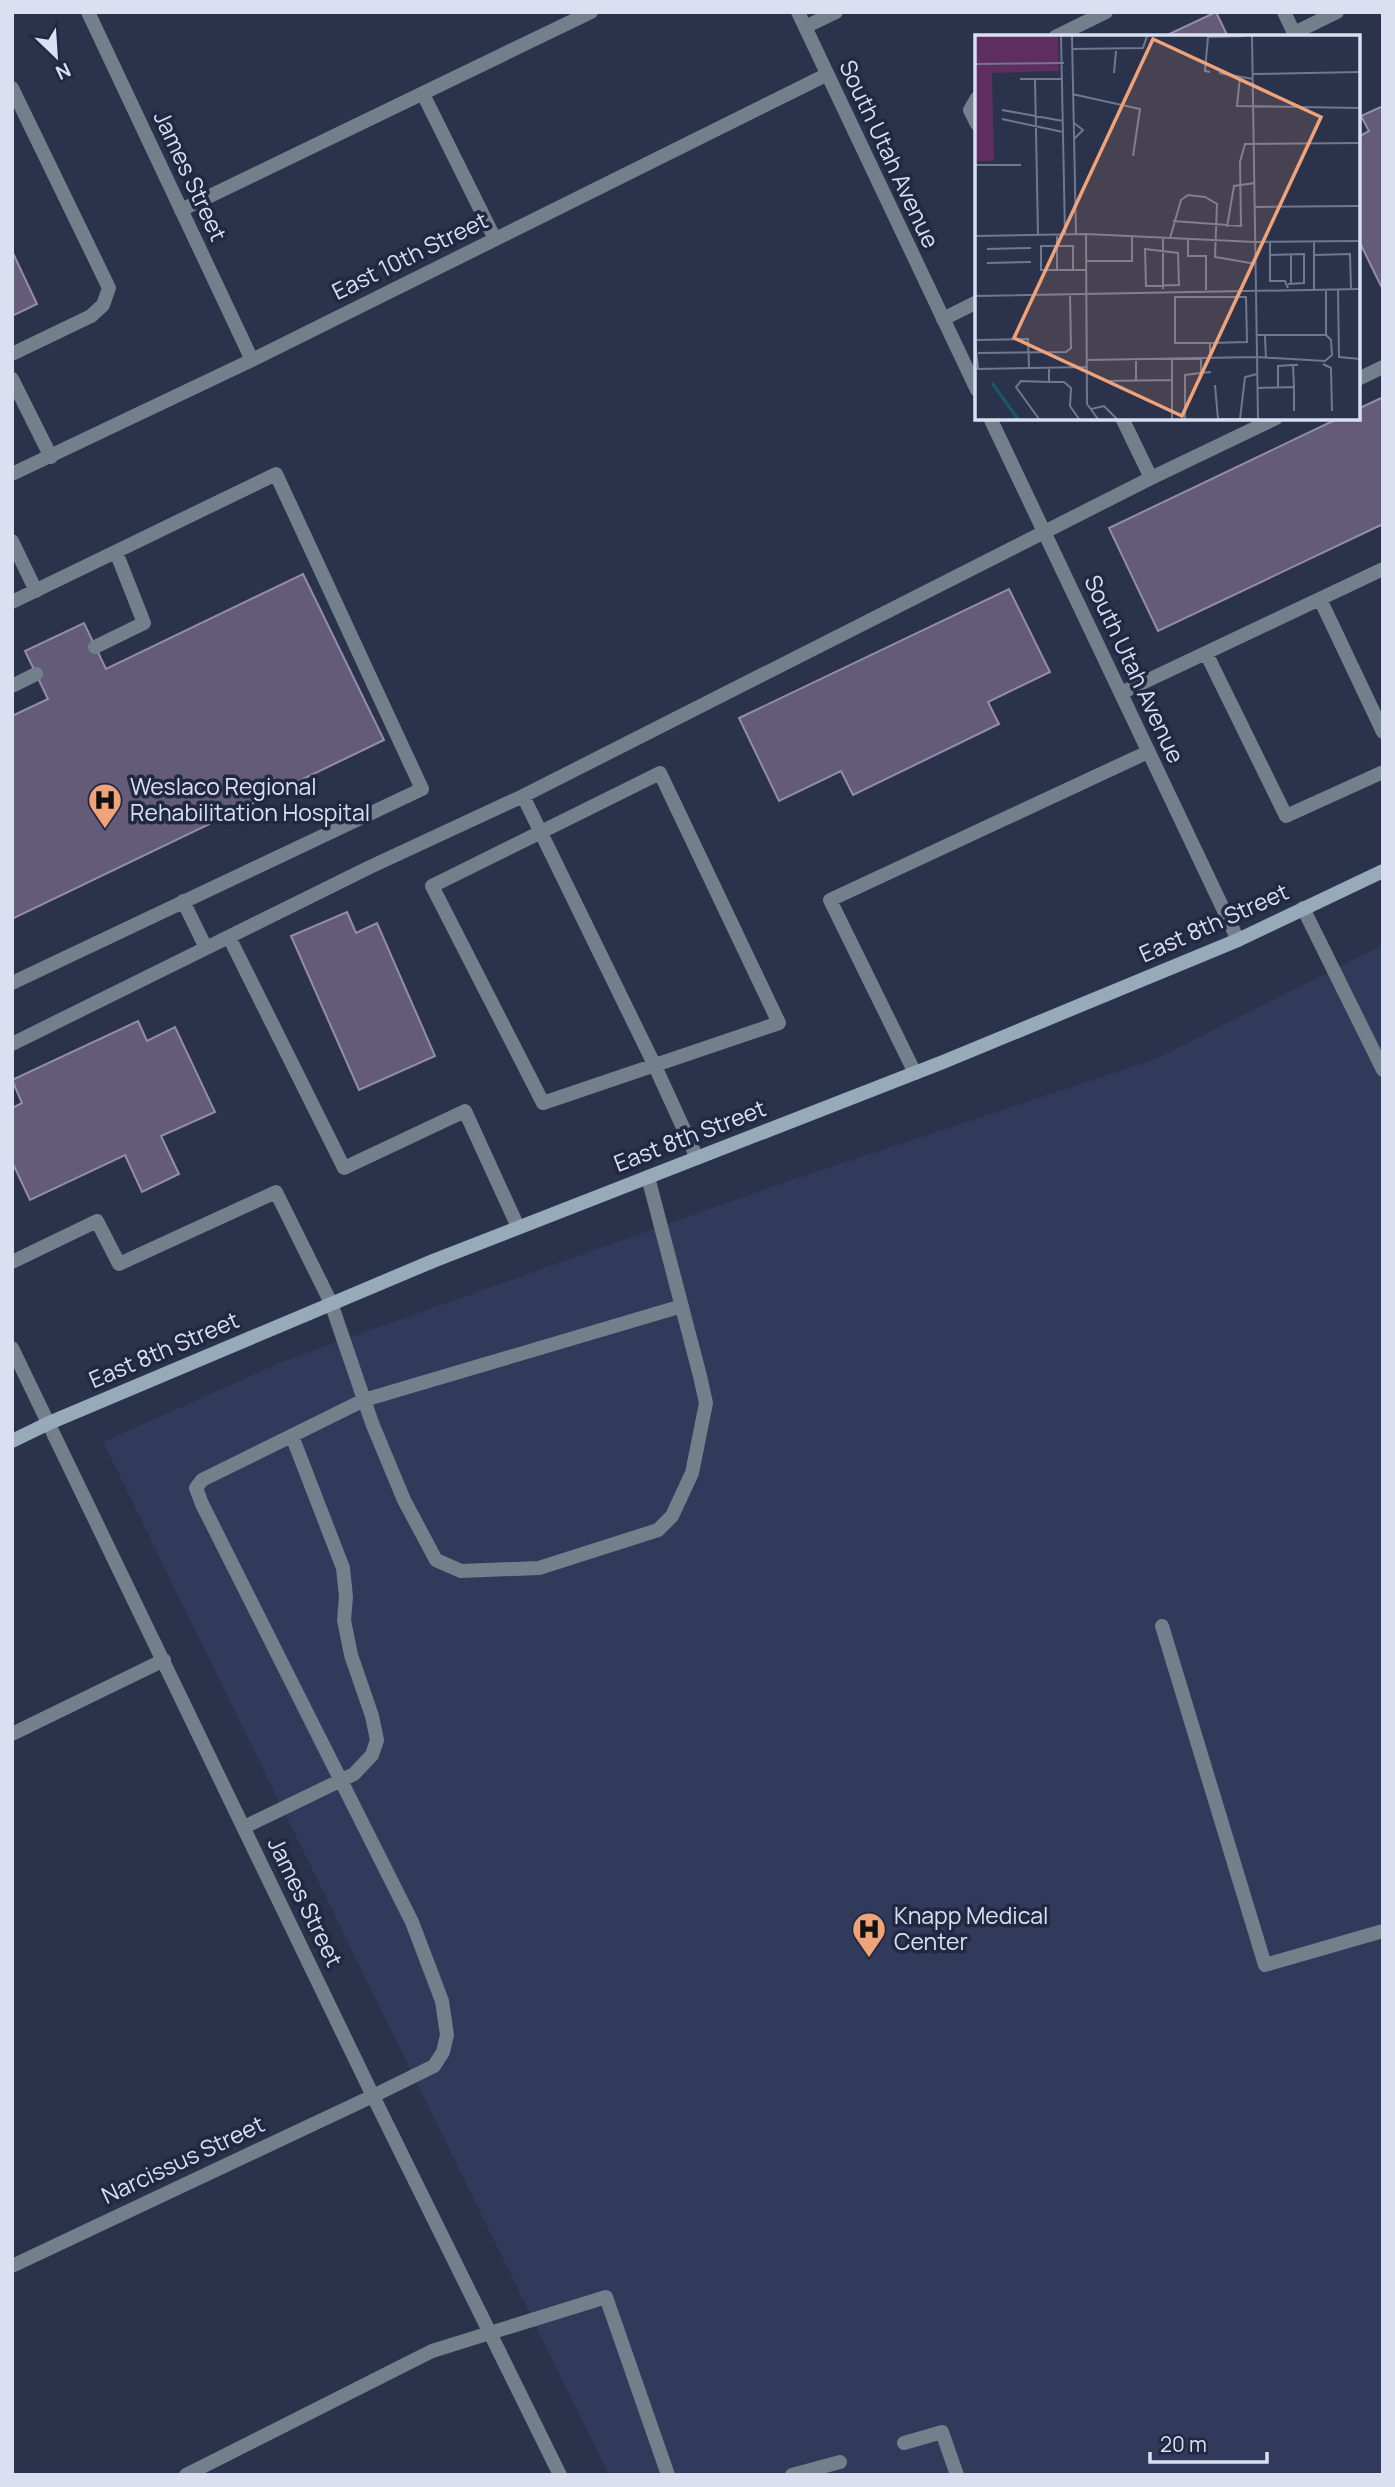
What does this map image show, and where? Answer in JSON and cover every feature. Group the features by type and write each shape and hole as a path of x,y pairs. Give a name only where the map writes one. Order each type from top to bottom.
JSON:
{"street":[{"name":"James Street","path":"88,12 252,360"},
{"path":"181,210 591,12"},
{"name":"South Utah Avenue","path":"798,12 975,386"},
{"path":"805,27 836,12"},
{"path":"1059,35 1106,12"},
{"path":"1284,12 1294,33 1337,12"},
{"name":"East 10th Street","path":"12,474 252,360 827,75"},
{"path":"12,88 109,288 103,305 91,316 12,354"},
{"path":"423,94 495,239"},
{"path":"975,101 970,110 975,120"},
{"path":"943,319 975,304"},
{"path":"1360,378 1383,367"},
{"path":"12,379 51,457"},
{"name":"South Utah Avenue","path":"991,420 1238,940"},
{"path":"1123,420 1151,478"},
{"path":"12,1044 370,867 523,796 1151,478 1272,420"},
{"path":"12,603 275,474 422,789 12,983"},
{"path":"12,541 36,591"},
{"path":"96,647 144,623 116,552"},
{"path":"1121,693 1383,569"},
{"path":"1320,599 1383,732"},
{"path":"1206,653 1286,816 1383,772"},
{"path":"12,686 36,674"},
{"path":"915,1073 830,900 1148,751"},
{"path":"660,774 779,1023 654,1065 543,1103 432,886 660,774"},
{"path":"523,796 697,1158"},
{"name":"East 8th Street","path":"12,1441 331,1303 518,1227 915,1073 1238,940 1382,874"},
{"path":"183,901 206,948"},
{"path":"1303,908 1383,1070"},
{"path":"229,937 344,1168 465,1111 518,1227"},
{"path":"12,1262 97,1221 119,1264 276,1192 331,1303 364,1400 404,1500 436,1560 461,1571 540,1567 658,1530 672,1516 692,1473 706,1403 648,1177"},
{"path":"244,1827 354,1774 372,1755 377,1740 372,1716 351,1655 344,1620 346,1597 343,1568 292,1436 364,1400 682,1306"},
{"name":"James Street","path":"12,1349 373,2096 560,2475"},
{"name":"Narcissus Street","path":"12,2266 434,2066 443,2052 447,2035 442,2001 412,1922 196,1488 202,1480 292,1436"},
{"path":"1162,1626 1265,1965 1383,1931"},
{"path":"12,1734 163,1660"},
{"path":"186,2475 432,2351 606,2297 668,2475"},
{"path":"904,2444 943,2432 957,2475"},
{"path":"792,2475 840,2462"}],"shaded area":[{"name":"Knapp Medical Center","path":"1383,945 1383,2475 609,2475 103,1442 284,1361 774,1186 1156,1059"}],"building":[{"path":"1216,12 1227,35 1167,35"},
{"path":"1383,106 1381,286 1360,243 1360,136 1369,131 1361,116"},
{"path":"12,251 37,304 12,316"},
{"path":"1383,397 1383,524 1158,631 1109,528 1335,420 1360,420 1360,408"},
{"name":"Weslaco Regional Rehabilitation Hospital","path":"303,574 384,740 12,919 12,716 48,699 25,651 84,623 106,669"},
{"path":"1009,589 1050,672 988,702 999,724 853,795 841,771 779,801 739,718"},
{"path":"347,912 356,933 377,923 435,1056 359,1090 291,936"},
{"path":"138,1021 147,1041 175,1027 215,1112 161,1136 179,1174 142,1192 125,1155 30,1200 12,1162 12,1108 22,1103 12,1080"}],"place":[{"name":"Weslaco Regional Rehabilitation Hospital","path":"105,830"},
{"name":"Knapp Medical Center","path":"869,1959"}]}
